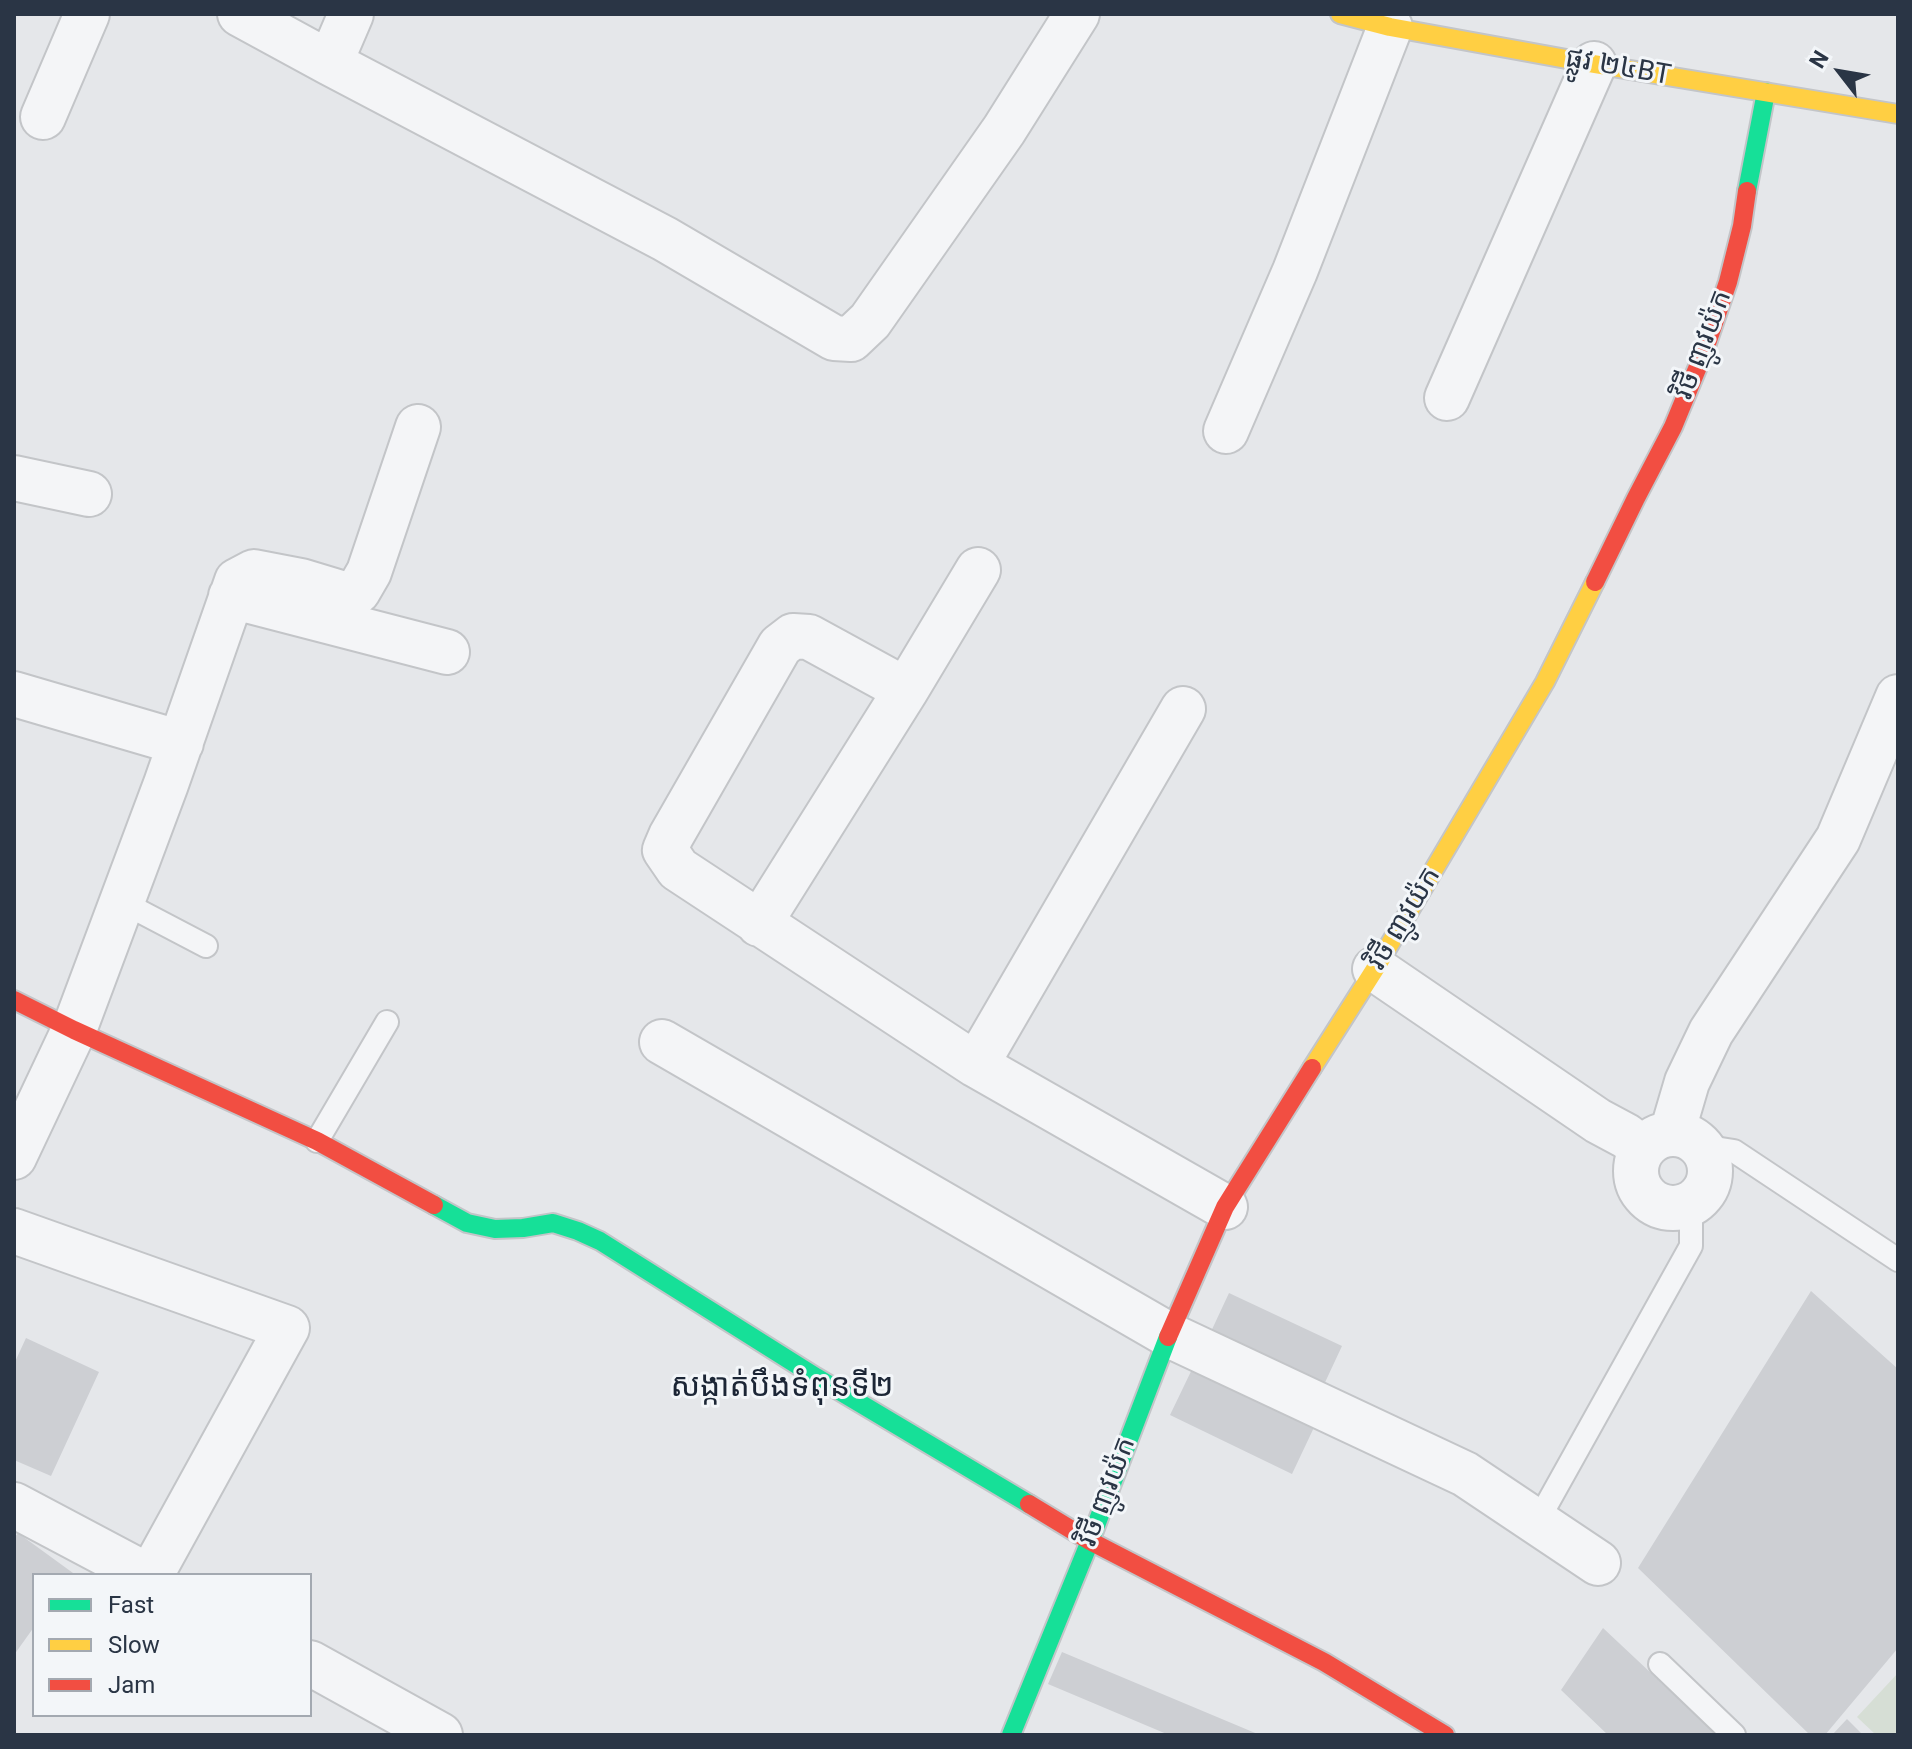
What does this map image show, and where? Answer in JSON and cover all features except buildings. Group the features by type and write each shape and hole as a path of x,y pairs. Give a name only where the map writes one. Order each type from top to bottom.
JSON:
{"street":[{"path":"43,117 87,14"},
{"path":"240,14 665,239 834,338 851,339 870,321 996,142 1077,14"},
{"path":"330,63 351,14"},
{"name":"ផ្លូវ ២៤BT","path":"1340,14 1390,27 1594,64 1898,114"},
{"path":"1226,431 1295,271 1390,27"},
{"path":"1447,398 1594,64"},
{"name":"វិថី ញូវយ៉ក","path":"1011,1735 1169,1335 1225,1207 1375,969 1545,682 1673,427 1728,282 1742,226 1766,92"},
{"path":"14,1157 74,1030 181,743 237,581 254,572 301,581 344,594 358,591 369,572 418,427"},
{"path":"14,478 89,494"},
{"path":"759,924 978,570"},
{"path":"231,596 447,652"},
{"path":"906,690 809,637 793,636 780,646 665,850 678,869 976,1065 1225,1207"},
{"path":"14,694 181,743"},
{"path":"1672,1143 1687,1082 1711,1032 1838,839 1898,697"},
{"path":"976,1065 1183,709"},
{"path":"1375,969 1598,1121 1626,1136 1672,1143 1711,1166 1710,1178 1700,1197 1679,1208 1666,1208 1645,1196 1636,1173 1637,1160 1672,1143"},
{"path":"14,1000 317,1141 467,1223 495,1229 553,1223 600,1241 816,1377 1090,1541 1324,1662 1445,1735"},
{"path":"662,1042 1169,1335 1465,1474 1598,1563"},
{"path":"14,1231 287,1328 150,1573"},
{"path":"14,1505 145,1573"},
{"path":"312,1664 440,1735"}],"lane":[{"path":"122,902 206,946"},
{"path":"317,1141 387,1022"},
{"path":"1672,1143 1734,1151 1898,1260"},
{"path":"1546,1506 1691,1246 1691,1204"},
{"path":"1660,1664 1734,1735"}],"shaded area":[{"path":"1898,1673 1898,1735 1876,1735 1857,1717"}],"traffic: fast":[{"path":"1747,191 1766,92"},
{"path":"434,1205 467,1223 495,1229 553,1223 600,1241 816,1377 1029,1504"},
{"path":"1011,1735 1168,1337"}],"traffic: slow":[{"path":"1340,14 1390,27 1594,64 1898,114"},
{"path":"1312,1068 1375,969 1545,682 1595,582"}],"traffic: jam":[{"path":"1595,582 1673,427 1704,352 1728,282 1747,191"},
{"path":"14,1000 317,1141 434,1205"},
{"path":"1168,1337 1225,1207 1312,1068"},
{"path":"1029,1504 1090,1541 1324,1662 1445,1735"}],"district":[{"name":"សង្កាត់បឹងទំពុនទី២","path":"782,1388"}]}
